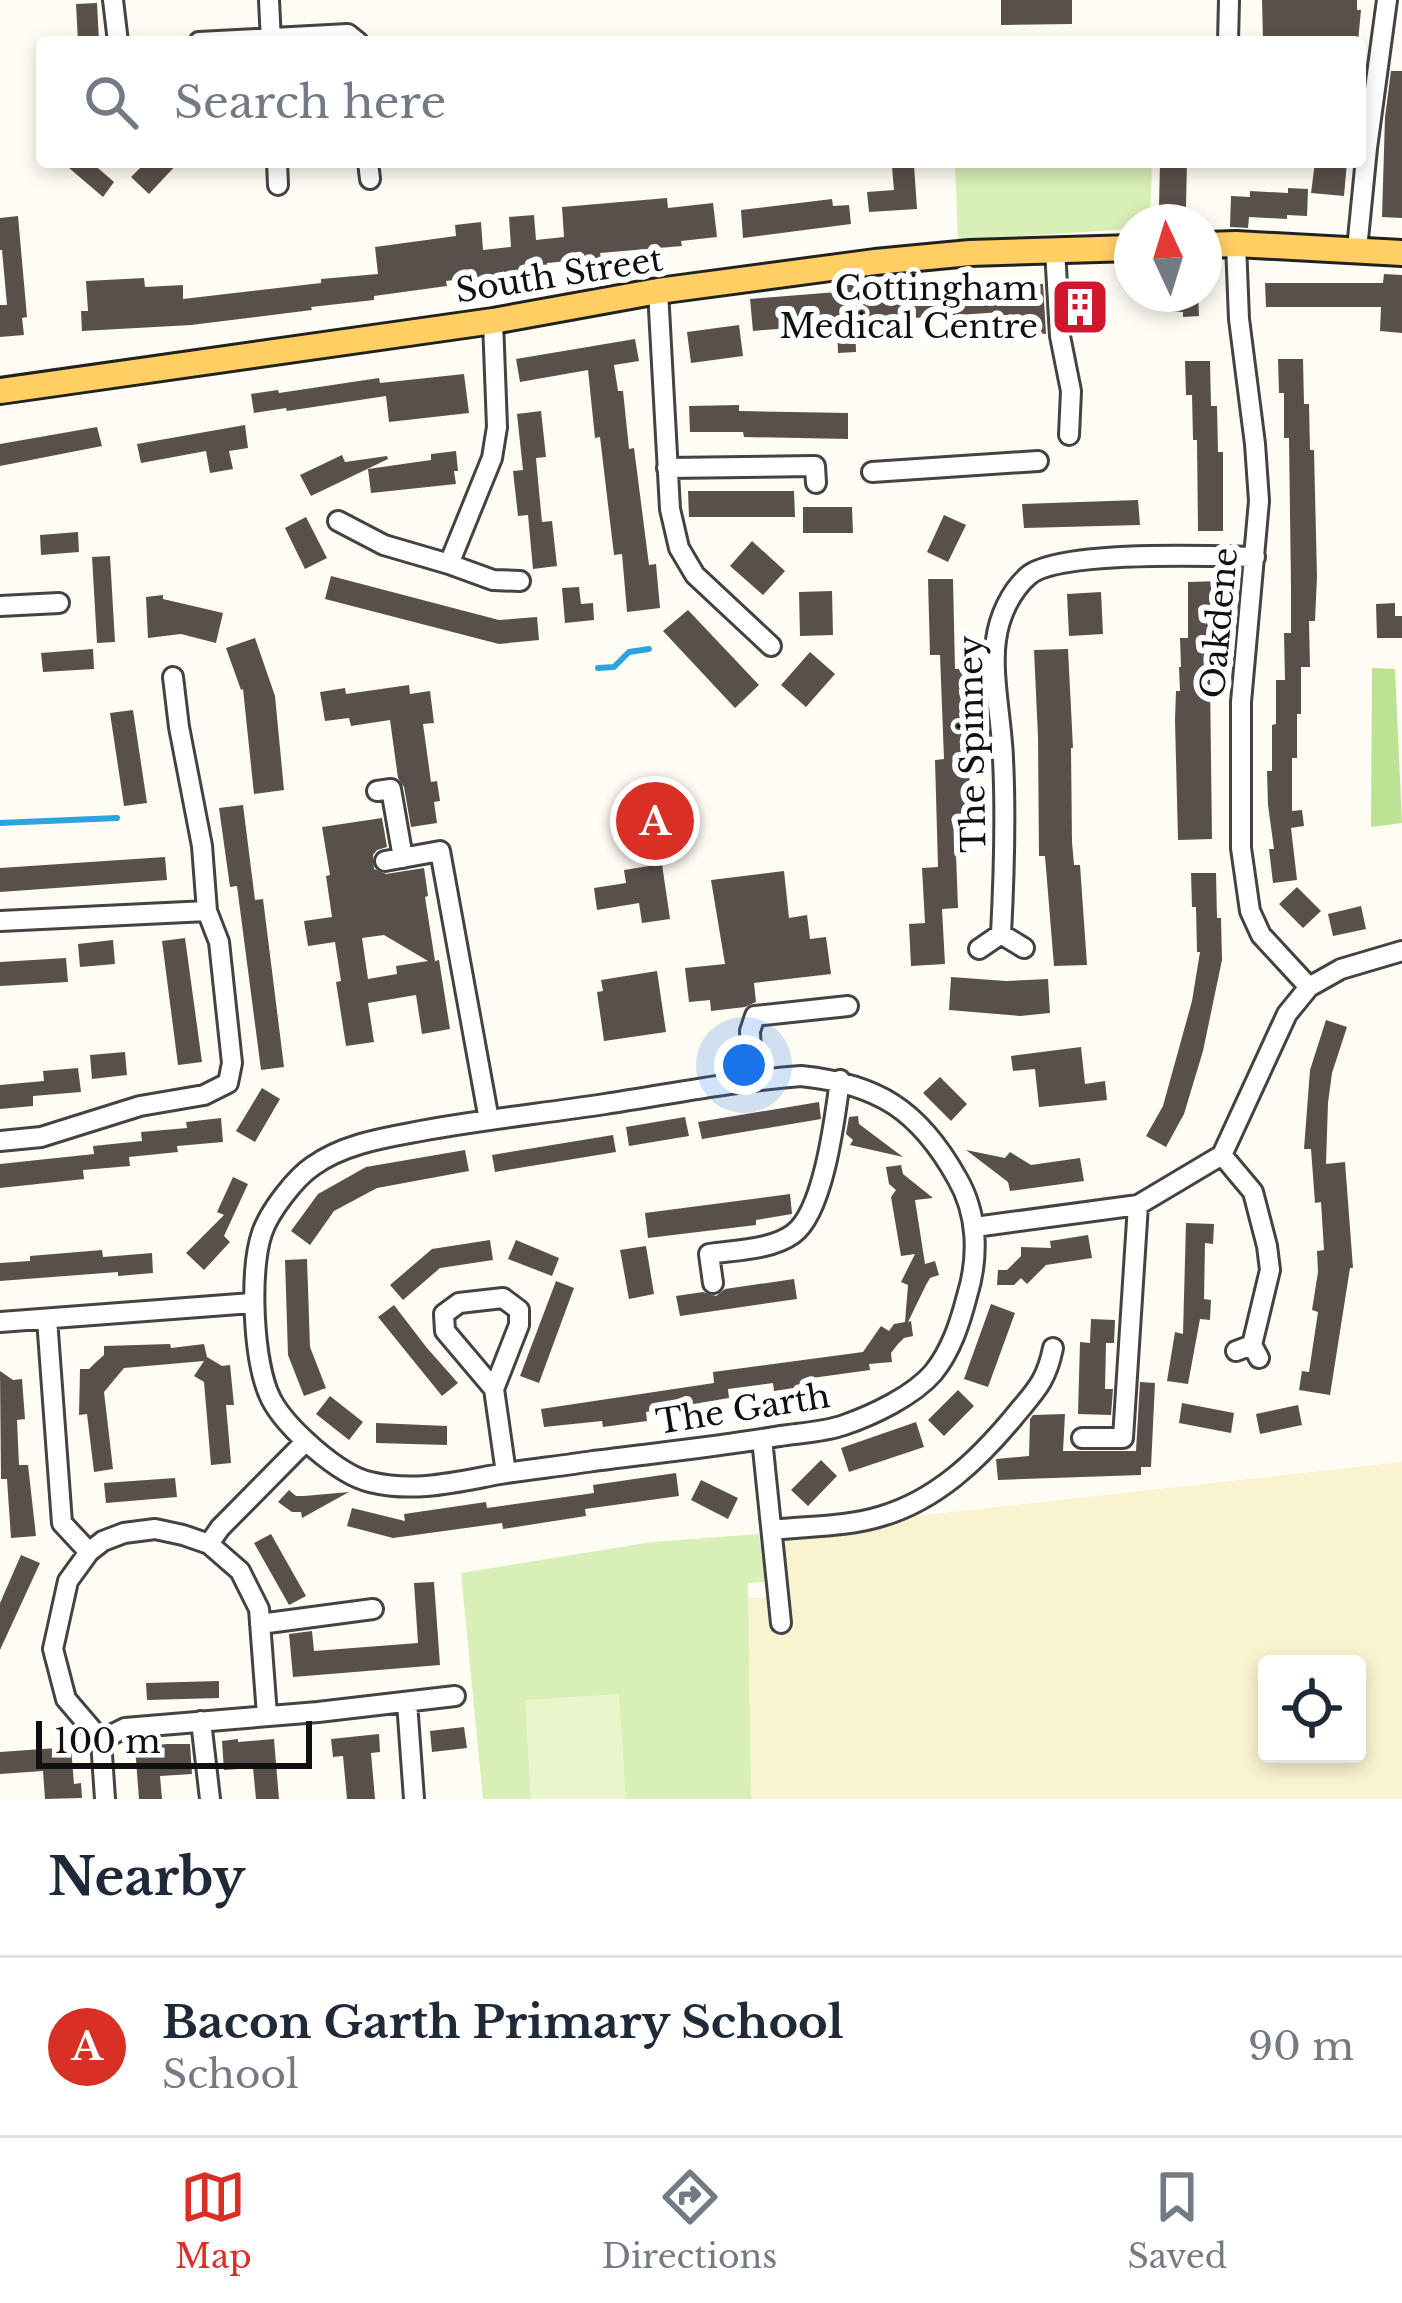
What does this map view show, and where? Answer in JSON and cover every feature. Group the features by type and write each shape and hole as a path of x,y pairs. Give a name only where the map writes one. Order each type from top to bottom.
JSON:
{"main road":[{"path":"1222,244 1402,253"},
{"name":"South Street","path":"0,391 493,320 658,291 970,253 1114,248"}],"street":[{"path":"113,0 117,36"},
{"path":"269,0 271,36"},
{"path":"1228,36 1229,0"},
{"path":"1366,137 1392,5"},
{"path":"277,168 278,185"},
{"path":"1357,249 1363,168"},
{"name":"Oakdene","path":"1236,244 1239,319 1259,501 1241,702 1241,848 1250,911 1261,935 1309,987"},
{"path":"1055,250 1060,336 1071,392 1069,436"},
{"path":"658,291 670,509 680,548 695,575 760,623 771,646"},
{"path":"448,564 492,458 497,427 493,320"},
{"path":"872,472 1038,461"},
{"path":"667,468 815,466 816,483"},
{"path":"350,521 384,545 448,564 493,590 520,581"},
{"name":"The Spinney","path":"1001,934 1005,824 995,646 1000,615 1030,574 1057,563 1130,556 1255,556"},
{"path":"0,606 58,604"},
{"path":"0,1141 41,1137 140,1106 204,1095 228,1083 232,1064 219,942 207,911 183,697 173,676"},
{"path":"377,791 391,789 394,859 440,851 489,1120"},
{"path":"0,921 207,911"},
{"path":"979,949 1001,934 1024,949"},
{"path":"975,1227 1138,1205 1222,1155 1287,1014 1309,987 1341,969 1402,951"},
{"path":"752,1080 750,1031 755,1016 848,1006"},
{"name":"The Garth","path":"801,1076 840,1080 874,1093 907,1113 936,1141 962,1185 975,1227 975,1254 957,1331 932,1374 888,1407 841,1426 421,1489 367,1482 339,1468 306,1441 271,1399 253,1303 262,1232 285,1193 313,1166 363,1142 489,1120 801,1076"},
{"path":"713,1282 709,1254 773,1244 806,1222 817,1200 840,1080"},
{"path":"1222,1155 1253,1192 1267,1246 1270,1270 1249,1352"},
{"path":"1082,1438 1123,1438 1138,1205"},
{"path":"494,1389 445,1330 444,1314 459,1303 503,1298 519,1310 520,1325 494,1389 506,1473"},
{"path":"0,1322 253,1303"},
{"path":"47,1319 62,1523 89,1552"},
{"path":"772,1530 879,1517 937,1491 971,1465 1023,1405 1048,1373 1053,1348"},
{"path":"762,1439 782,1623"},
{"path":"209,1544 306,1441"},
{"path":"106,1799 101,1740 66,1699 53,1649 68,1581 103,1541 155,1529 209,1544 240,1571 259,1609 267,1715"},
{"path":"260,1624 373,1610"},
{"path":"101,1740 125,1728 455,1696"},
{"path":"407,1702 414,1799"},
{"path":"201,1721 210,1799"}],"shaded area":[{"path":"1402,1462 1402,1799 751,1799 748,1598 768,1598 770,1617 777,1626 790,1623 783,1531"}],"green space":[{"path":"955,168 1152,168 1151,204 1114,204 1114,230 958,240"},
{"path":"1372,668 1395,669 1402,823 1371,827"},
{"path":"759,1534 766,1582 748,1583 751,1799 483,1799 461,1573 652,1542"},
{"path":"619,1694 626,1799 531,1799 525,1700"}],"building":[{"path":"1001,0 1072,0 1072,24 1001,25"},
{"path":"1262,0 1357,0 1357,10 1361,10 1359,36 1263,36"},
{"path":"97,3 99,36 78,36 76,4"},
{"path":"1391,71 1402,71 1402,218 1382,217"},
{"path":"69,168 98,168 114,182 103,197"},
{"path":"140,168 173,168 149,194 131,177"},
{"path":"892,168 914,168 917,209 869,212 867,192 894,190"},
{"path":"1160,168 1187,168 1186,204 1159,204"},
{"path":"1314,168 1346,168 1344,196 1311,193"},
{"path":"1288,188 1308,189 1307,216 1249,217 1248,228 1230,227 1231,196 1250,197 1250,191 1288,193"},
{"path":"667,198 668,208 713,203 717,237 681,241 682,246 600,253 601,258 547,263 548,269 446,281 447,286 312,310 191,325 82,331 81,311 88,311 86,281 144,278 145,287 183,285 183,299 321,283 321,279 378,274 375,247 456,236 455,225 481,222 483,250 511,247 509,217 534,215 536,240 564,237 562,207"},
{"path":"832,199 833,206 849,205 851,224 743,238 741,210"},
{"path":"18,216 27,317 22,318 24,335 0,337 0,305 7,305 0,218"},
{"path":"1384,274 1402,275 1402,333 1380,331 1381,307 1266,307 1265,283 1383,283"},
{"path":"1043,284 1046,334 1035,333 1036,325 1002,322 1002,312 855,322 856,352 838,353 837,324 753,331 750,299 837,292 837,285 855,285 855,296"},
{"path":"739,325 743,356 691,363 687,332"},
{"path":"635,339 639,361 614,365 618,391 623,391 629,449 634,448 649,565 656,564 660,608 627,612 622,554 614,555 588,370 520,382 516,359"},
{"path":"1278,359 1303,359 1304,404 1309,404 1310,450 1314,450 1317,577 1315,621 1309,621 1310,667 1301,667 1297,758 1292,758 1292,811 1302,810 1304,826 1291,828 1297,880 1273,883 1267,771 1272,771 1276,680 1285,680 1284,633 1291,633 1289,438 1284,438"},
{"path":"1185,361 1210,361 1211,406 1217,406 1218,452 1223,452 1223,531 1198,531 1197,440 1193,440 1192,395 1186,395"},
{"path":"464,374 469,413 389,422 386,396 254,413 251,394 379,378 380,383"},
{"path":"739,405 739,411 848,413 848,439 690,432 689,406"},
{"path":"541,411 546,457 536,458 542,522 552,521 557,566 533,569 528,515 518,516 513,471 523,470 517,414"},
{"path":"245,425 248,448 229,451 233,469 210,473 206,451 141,463 137,444"},
{"path":"97,427 102,446 0,466 0,444"},
{"path":"456,451 456,484 371,493 368,469 431,460 431,454"},
{"path":"342,455 345,462 388,459 311,496 300,475"},
{"path":"688,491 794,491 795,517 689,517"},
{"path":"1138,500 1140,525 1024,528 1022,504"},
{"path":"803,507 852,507 853,533 803,533"},
{"path":"944,515 966,525 948,562 927,552"},
{"path":"306,517 327,558 305,569 285,528"},
{"path":"78,532 79,552 41,555 40,535"},
{"path":"752,541 785,571 763,595 730,566"},
{"path":"110,556 115,642 97,643 92,557"},
{"path":"331,576 499,620 537,617 539,640 499,644 325,599"},
{"path":"928,579 953,579 955,669 965,669 968,712 971,854 956,854 958,908 942,909 945,964 911,966 909,924 925,923 922,868 938,867 935,760 944,759 940,655 930,655"},
{"path":"1221,581 1223,622 1214,623 1215,678 1210,679 1212,839 1178,840 1176,691 1180,691 1180,638 1188,638 1188,582"},
{"path":"579,587 581,604 593,603 594,620 565,623 562,588"},
{"path":"832,591 833,635 800,636 799,592"},
{"path":"1101,592 1103,634 1069,636 1067,594"},
{"path":"163,595 163,599 223,613 216,643 181,634 148,638 146,597"},
{"path":"1395,603 1395,616 1402,616 1402,638 1377,638 1376,604"},
{"path":"688,610 759,685 735,708 663,631"},
{"path":"255,638 275,696 284,790 254,794 243,689 226,648"},
{"path":"93,649 94,669 43,672 41,653"},
{"path":"1068,649 1072,842 1074,865 1080,865 1087,965 1054,966 1045,856 1039,856 1034,650"},
{"path":"810,652 835,674 806,707 781,685"},
{"path":"409,685 410,694 430,691 434,723 423,724 431,782 437,781 440,801 434,802 437,823 411,827 390,720 351,726 349,718 325,721 320,692 345,688 346,694"},
{"path":"133,710 147,803 124,806 110,713"},
{"path":"243,805 255,900 263,899 284,1067 261,1070 237,886 230,887 219,808"},
{"path":"382,818 387,847 373,855 374,869 386,874 424,868 435,961 439,960 450,1029 422,1034 416,995 368,1003 374,1042 346,1046 335,942 308,946 304,921 332,917 322,827","holes":["384,935 428,961 396,966 397,974 368,979 362,938"]},
{"path":"165,857 167,880 0,892 0,868"},
{"path":"662,864 670,919 642,923 639,903 597,910 594,888 626,883 624,870"},
{"path":"784,871 789,918 807,915 810,939 826,937 831,974 754,983 756,1002 745,1007 711,1011 710,1000 689,1002 685,968 725,964 711,880"},
{"path":"1191,873 1216,873 1222,960 1203,1051 1184,1114 1166,1147 1146,1136 1163,1106 1192,1001 1200,952"},
{"path":"1297,887 1321,911 1303,928 1279,904"},
{"path":"1361,906 1366,929 1333,936 1328,914"},
{"path":"185,938 202,1062 178,1065 162,941"},
{"path":"113,940 115,964 80,967 78,944"},
{"path":"66,958 68,982 0,986 0,962"},
{"path":"657,971 666,1032 604,1041 597,992 603,991 601,980"},
{"path":"951,977 1048,979 1050,1013 1020,1016 949,1010"},
{"path":"1326,1020 1347,1027 1332,1073 1326,1164 1345,1162 1353,1268 1330,1395 1299,1390 1302,1371 1309,1372 1318,1312 1312,1310 1317,1251 1324,1250 1311,1149 1304,1149 1310,1070"},
{"path":"1081,1047 1085,1084 1105,1081 1107,1100 1039,1107 1035,1069 1013,1071 1011,1056"},
{"path":"125,1052 127,1075 92,1079 90,1055"},
{"path":"78,1068 81,1092 33,1096 33,1106 0,1109 0,1085 44,1081 43,1071"},
{"path":"940,1077 967,1104 951,1121 923,1093"},
{"path":"262,1088 280,1099 255,1142 236,1131"},
{"path":"819,1102 821,1119 702,1139 698,1122"},
{"path":"858,1116 859,1124 903,1157 850,1145 853,1140 846,1134 849,1117"},
{"path":"685,1117 689,1136 629,1146 626,1127"},
{"path":"221,1118 223,1142 129,1157 130,1166 83,1170 84,1179 0,1188 0,1164 94,1154 93,1146 142,1141 141,1132 187,1128 186,1122"},
{"path":"613,1135 616,1152 495,1172 492,1155"},
{"path":"465,1150 469,1171 377,1188 334,1211 310,1245 291,1231 318,1194 366,1167"},
{"path":"966,1150 1005,1158 1010,1152 1031,1165 1080,1158 1084,1181 1010,1191 1008,1182"},
{"path":"901,1165 903,1174 933,1198 915,1200 925,1264 935,1261 939,1275 926,1285 908,1322 913,1336 898,1344 891,1353 892,1362 812,1378 813,1385 774,1391 773,1383 728,1389 729,1398 646,1412 647,1421 544,1427 541,1409 714,1383 713,1372 863,1352 881,1326 889,1331 894,1324 905,1322 908,1285 901,1282 915,1254 901,1256 891,1197 896,1190 889,1184 886,1167"},
{"path":"233,1177 248,1184 224,1236 230,1242 204,1270 186,1253 224,1215 217,1212"},
{"path":"790,1194 792,1214 756,1220 756,1225 648,1238 645,1213"},
{"path":"1186,1223 1214,1224 1213,1244 1205,1243 1204,1299 1211,1300 1210,1320 1200,1319 1188,1384 1167,1381 1175,1332 1183,1334"},
{"path":"1088,1235 1092,1258 1046,1265 1027,1284 1021,1278 1014,1285 997,1285 998,1270 1007,1270 1021,1256 1021,1247 1051,1248 1050,1241"},
{"path":"490,1240 493,1260 440,1268 403,1300 390,1285 432,1249"},
{"path":"516,1240 559,1258 552,1276 508,1259"},
{"path":"646,1246 654,1294 629,1299 620,1250"},
{"path":"102,1250 103,1257 152,1253 153,1273 0,1281 0,1263"},
{"path":"307,1259 310,1347 326,1388 304,1396 288,1355 285,1260"},
{"path":"794,1279 797,1299 680,1316 676,1296 703,1292 716,1296 725,1289"},
{"path":"556,1281 574,1288 539,1383 520,1376"},
{"path":"991,1304 1015,1313 988,1387 964,1379"},
{"path":"394,1305 458,1383 442,1396 378,1317"},
{"path":"1091,1319 1115,1320 1114,1343 1106,1343 1105,1389 1113,1389 1111,1415 1078,1414 1080,1342 1090,1343"},
{"path":"170,1344 171,1348 204,1344 207,1357 230,1365 234,1405 226,1405 231,1463 211,1465 204,1382 194,1376 204,1361 124,1368 104,1392 113,1469 94,1472 87,1414 79,1415 80,1369 89,1369 104,1355 104,1346"},
{"path":"0,1371 13,1380 22,1379 25,1419 17,1420 19,1465 28,1465 36,1536 11,1538 7,1479 1,1479"},
{"path":"1140,1382 1155,1383 1151,1467 1141,1467 1141,1475 998,1480 996,1459 1029,1456 1033,1415 1065,1414 1063,1451 1136,1451"},
{"path":"958,1390 974,1406 944,1436 928,1420"},
{"path":"330,1396 363,1422 349,1440 316,1414"},
{"path":"1182,1403 1234,1413 1231,1433 1179,1423"},
{"path":"1298,1405 1302,1425 1260,1434 1256,1414"},
{"path":"916,1422 924,1447 849,1472 841,1448"},
{"path":"376,1423 447,1426 447,1445 376,1443"},
{"path":"821,1460 837,1476 808,1506 791,1490"},
{"path":"676,1473 679,1496 585,1509 586,1516 393,1538 347,1526 352,1508 405,1521 404,1514 594,1493 593,1485"},
{"path":"175,1478 177,1497 106,1503 104,1483"},
{"path":"701,1480 738,1498 728,1519 691,1500"},
{"path":"289,1490 296,1496 349,1492 302,1518 301,1512 278,1502"},
{"path":"271,1534 306,1596 289,1605 254,1543"},
{"path":"21,1555 40,1563 0,1650 0,1603"},
{"path":"434,1582 440,1665 293,1677 289,1634 312,1631 314,1651 418,1643 414,1583"},
{"path":"219,1681 219,1698 147,1700 146,1683"},
{"path":"464,1727 467,1748 432,1752 430,1731"},
{"path":"379,1734 380,1752 371,1753 375,1799 347,1799 343,1756 333,1757 331,1739"},
{"path":"274,1739 279,1799 256,1799 253,1768 224,1770 222,1741"},
{"path":"190,1744 192,1774 160,1776 162,1799 139,1799 135,1747"},
{"path":"71,1747 74,1784 81,1783 82,1798 45,1799 43,1771 0,1774 0,1752"}],"waterway":[{"path":"598,668 614,667 629,652 649,649"},
{"path":"0,823 117,818"}],"place":[{"name":"Cottingham Medical Centre","path":"1080,307"},
{"name":"Bacon Garth Primary School","path":"655,821"}]}
